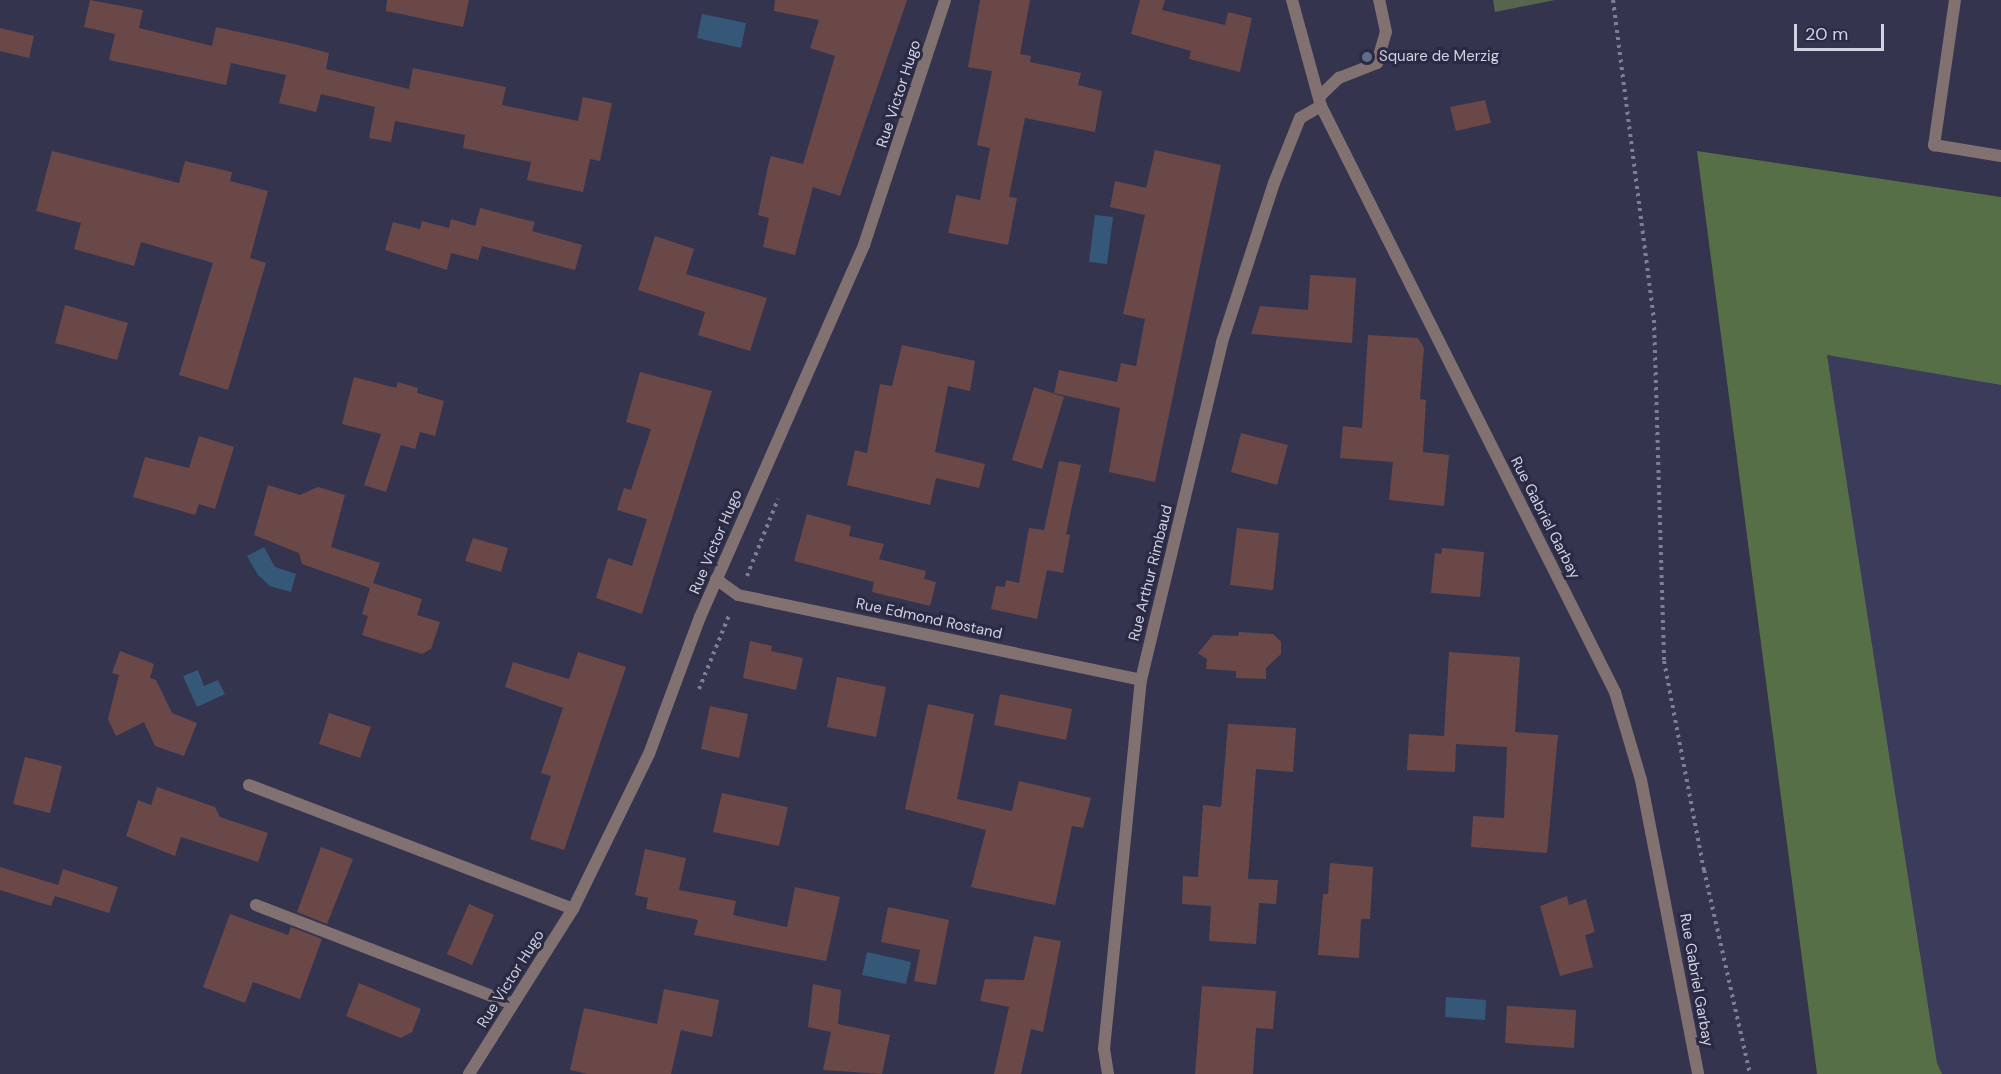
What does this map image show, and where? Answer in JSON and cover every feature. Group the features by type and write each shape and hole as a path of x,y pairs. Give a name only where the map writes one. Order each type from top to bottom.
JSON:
{"street":[{"name":"Rue Victor Hugo","path":"469,1074 573,909 649,754 716,579 864,245 945,0"},
{"name":"Rue Gabriel Garbay","path":"1292,0 1320,102 1615,692 1646,802 1698,1074"},
{"name":"Rue Arthur Rimbaud","path":"1108,1074 1104,1049 1141,680 1222,342 1274,183 1300,118 1320,102 1339,78 1377,63 1386,32 1378,0"},
{"path":"1954,0 1934,145 2001,156"},
{"name":"Rue Edmond Rostand","path":"716,579 738,595 1141,680"},
{"path":"249,784 573,909"},
{"path":"256,905 513,1004"}],"path":[{"path":"1612,0 1654,320 1664,661 1704,870 1750,1074"}],"shaded area":[{"path":"702,14 746,23 741,48 697,38"},
{"path":"1095,215 1113,217 1107,264 1089,262"},
{"path":"1827,355 2001,385 2001,1074 1942,1074 1937,1063"},
{"path":"264,547 275,567 296,574 291,592 270,586 258,575 247,556"},
{"path":"198,670 204,686 218,680 225,694 197,707 183,676"},
{"path":"867,952 911,962 906,984 862,975"},
{"path":"1446,997 1486,1000 1485,1020 1445,1017"}],"green space":[{"path":"1493,0 1555,0 1495,12"},
{"path":"1697,151 2001,197 2001,385 1827,355 1937,1063 1942,1074 1817,1074"}],"building":[{"path":"90,0 143,10 139,28 212,46 216,27 294,44 329,53 326,69 409,89 413,68 506,87 502,105 578,121 583,97 612,103 600,161 590,159 583,192 527,180 531,162 463,148 465,135 395,121 391,142 369,138 375,107 321,94 316,112 279,103 286,75 231,63 226,85 109,60 115,34 84,27"},
{"path":"387,0 469,0 463,27 386,11"},
{"path":"775,0 907,0 840,196 813,187 795,255 763,247 769,218 758,215 771,156 803,164 835,56 810,48 819,20 774,11"},
{"path":"980,0 1030,0 1020,54 1031,56 1030,62 1081,73 1078,85 1102,91 1095,132 1025,118 1009,197 1017,198 1008,245 948,233 956,195 980,200 990,148 977,145 992,71 968,67"},
{"path":"1140,0 1165,0 1162,10 1225,25 1228,12 1252,18 1240,72 1189,59 1191,51 1131,34"},
{"path":"0,28 34,36 29,58 0,51"},
{"path":"1485,100 1491,123 1456,131 1450,107"},
{"path":"1155,150 1221,165 1155,482 1109,472 1120,408 1054,393 1059,370 1117,382 1121,363 1136,366 1145,319 1123,314 1145,215 1110,207 1115,181 1146,188"},
{"path":"52,151 179,183 185,161 232,172 230,181 268,191 250,258 266,263 228,390 179,375 213,263 141,242 134,266 74,249 81,223 36,211"},
{"path":"480,208 535,222 532,231 582,245 575,270 482,246 478,260 451,253 447,270 385,250 393,222 420,229 422,221 449,228 451,219 475,226"},
{"path":"655,236 694,249 686,274 767,298 750,351 698,335 705,312 638,290"},
{"path":"1310,275 1356,278 1352,343 1251,334 1260,306 1308,310"},
{"path":"65,305 128,323 117,360 55,343"},
{"path":"1368,335 1418,338 1424,348 1420,399 1426,400 1423,452 1449,455 1444,506 1389,500 1393,462 1340,458 1343,426 1362,428"},
{"path":"902,345 975,361 970,391 948,386 935,452 985,464 979,488 936,478 930,505 847,485 855,450 867,453 880,384 892,386"},
{"path":"640,372 712,391 642,614 596,598 608,558 632,566 647,519 617,510 624,488 631,490 651,429 626,422"},
{"path":"354,377 396,388 398,382 418,388 417,393 444,401 435,436 420,432 415,449 401,445 386,492 364,485 381,434 342,424"},
{"path":"1034,387 1064,397 1042,469 1012,460"},
{"path":"1241,433 1288,445 1277,485 1231,472"},
{"path":"199,436 234,447 215,509 199,504 195,515 133,497 145,457 189,468"},
{"path":"1059,461 1081,465 1066,534 1070,535 1063,573 1047,570 1037,619 991,609 996,586 1005,587 1006,580 1019,583 1029,528 1044,530"},
{"path":"268,485 300,495 318,487 345,495 331,547 380,563 373,583 422,599 417,615 440,622 431,649 422,654 362,635 368,616 362,614 370,588 302,564 299,553 254,535"},
{"path":"807,514 851,526 849,536 884,544 879,559 926,571 924,579 936,582 930,606 872,592 874,582 794,561"},
{"path":"1237,528 1279,533 1273,590 1230,585"},
{"path":"473,538 508,548 501,572 465,561"},
{"path":"1442,548 1484,552 1480,597 1431,593 1435,553 1441,554"},
{"path":"1239,632 1273,634 1281,642 1281,654 1266,668 1266,679 1236,678 1236,671 1206,669 1207,659 1198,653 1213,635 1238,636"},
{"path":"750,641 772,646 771,651 803,658 796,690 743,678"},
{"path":"120,651 154,664 150,678 156,680 172,713 197,723 184,756 155,746 144,722 116,736 108,719 119,675 112,673"},
{"path":"578,652 626,667 564,850 530,839 551,776 541,773 563,708 505,687 513,662 569,679"},
{"path":"1449,652 1520,657 1515,732 1558,735 1547,853 1471,847 1473,816 1504,818 1507,747 1456,744 1455,772 1407,770 1409,734 1444,736"},
{"path":"837,677 886,687 876,737 827,727"},
{"path":"1000,694 1072,709 1066,740 994,725"},
{"path":"928,704 974,714 957,799 1012,811 1019,781 1091,798 1083,828 1072,826 1055,905 971,887 986,830 905,809"},
{"path":"710,706 748,714 739,758 701,749"},
{"path":"329,713 371,727 360,758 319,744"},
{"path":"1228,724 1296,728 1293,772 1256,769 1248,879 1278,880 1276,904 1259,903 1256,944 1209,941 1211,906 1182,904 1183,876 1198,877 1203,805 1221,807"},
{"path":"25,757 62,766 50,813 13,804"},
{"path":"157,787 215,807 220,817 268,833 258,862 181,837 175,856 126,836 138,800 151,805"},
{"path":"722,793 788,807 779,846 713,832"},
{"path":"321,847 353,859 327,924 297,912"},
{"path":"645,849 686,858 679,890 736,901 733,915 787,927 795,887 840,897 826,961 694,935 698,920 646,909 648,898 635,895"},
{"path":"1330,863 1373,867 1370,919 1361,919 1359,958 1318,955 1323,894 1328,894"},
{"path":"0,867 58,885 63,869 118,887 109,913 55,896 51,906 0,890"},
{"path":"1567,896 1569,905 1586,899 1595,932 1585,935 1593,967 1560,976 1540,906"},
{"path":"469,904 494,915 472,965 447,954"},
{"path":"888,907 949,920 936,985 914,981 920,950 881,942"},
{"path":"230,914 288,935 291,927 322,939 300,999 253,982 245,1003 203,987"},
{"path":"1034,936 1061,941 1043,1032 1031,1029 1021,1074 994,1074 1009,1007 980,1001 985,979 1024,980"},
{"path":"359,983 421,1009 412,1032 401,1038 346,1016"},
{"path":"813,984 841,990 838,1024 890,1035 882,1074 823,1070 831,1032 808,1027"},
{"path":"1202,986 1276,991 1273,1029 1256,1028 1253,1074 1195,1074"},
{"path":"664,989 719,1000 712,1037 681,1030 671,1074 588,1074 570,1070 584,1008 657,1024"},
{"path":"1507,1006 1576,1010 1574,1048 1505,1043"}],"place":[{"name":"Square de Merzig","path":"1367,57"}]}
